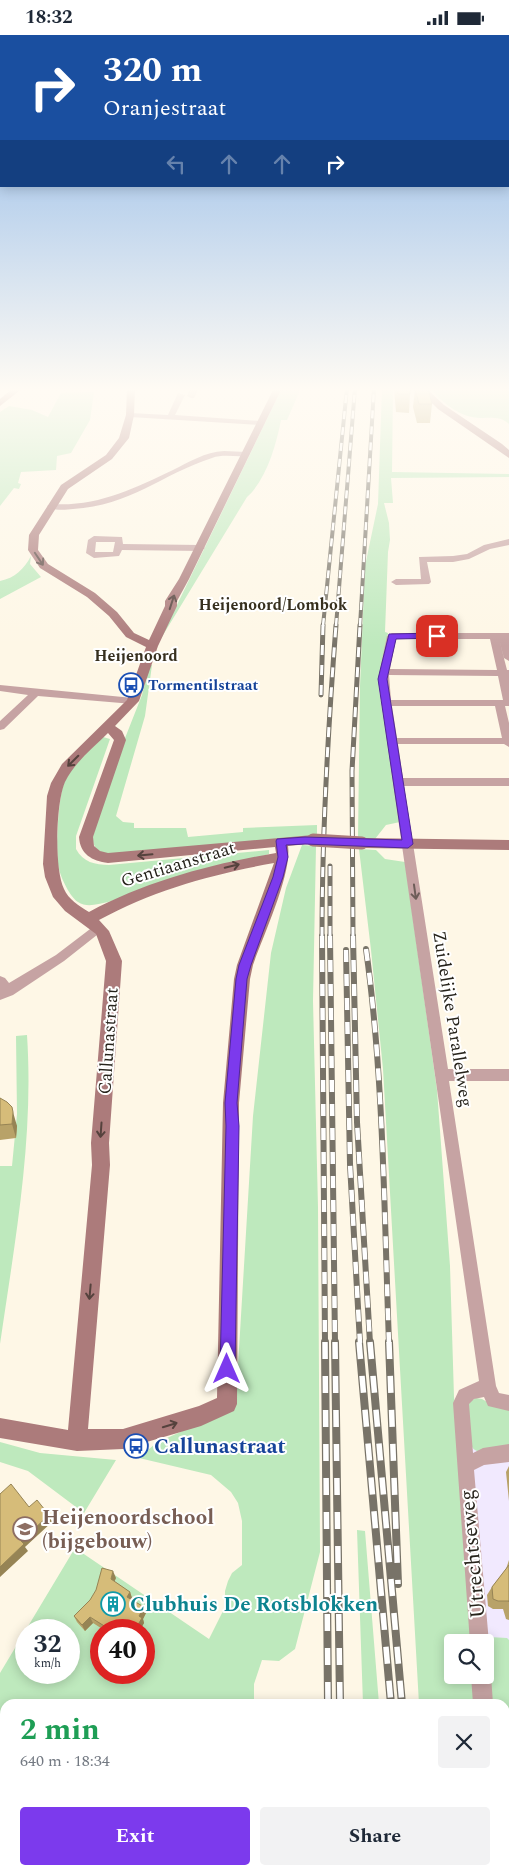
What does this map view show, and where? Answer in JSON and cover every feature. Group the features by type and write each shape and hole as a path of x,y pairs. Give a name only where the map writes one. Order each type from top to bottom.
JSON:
{"street":[{"path":"84,474 64,487 50,506 34,535 35,554 44,567 104,605 130,635 152,646"},
{"path":"50,506 70,509 104,502 148,486 172,474"},
{"path":"93,923 70,907 58,893 52,877 50,864 54,797 58,783 67,767 133,701 152,646 171,606 171,601 200,548 235,474"},
{"path":"396,582 426,581 422,559 453,559 469,556 487,547 509,541"},
{"path":"119,547 200,548"},
{"name":"Zuidelijke Parallelweg","path":"488,1388 443,1075 432,1016 408,844 382,679 392,636 502,636"},
{"path":"502,636 509,658"},
{"path":"392,744 509,744 504,704 505,670 502,636"},
{"path":"384,669 505,670"},
{"path":"0,688 133,701"},
{"path":"0,727 36,693"},
{"path":"386,706 504,704"},
{"path":"108,726 118,734 120,740 86,837 87,849 91,853 108,858 282,849 313,840 362,843 509,845"},
{"path":"398,785 509,782"},
{"path":"398,785 509,789"},
{"path":"0,1428 77,1441 123,1439 201,1416 227,1405 231,1103 242,979 245,965 278,877 282,849"},
{"name":"Gentiaanstraat","path":"3,989 60,959 93,923 126,899 282,849"},
{"name":"Callunastraat","path":"77,1441 101,1165 100,1143 114,961 109,945 93,923"},
{"path":"443,1075 509,1075"},
{"path":"488,1388 494,1400 505,1403"},
{"name":"Utrechtseweg","path":"479,1634 461,1409 463,1397 467,1393 488,1388"},
{"name":"Utrechtseweg","path":"465,1465 483,1457 509,1453"},
{"path":"482,1684 483,1699"}],"shaded area":[{"path":"448,1405 509,1416 509,1699 502,1699 491,1684 494,1684 494,1634 484,1634"}],"green space":[{"path":"0,474 21,474 18,483 21,484 19,489 14,488 0,506"},
{"path":"240,474 264,474 254,490 247,497 160,640"},
{"path":"379,474 509,474 509,477 391,478 393,503 384,503 389,523 390,540 385,632 388,633 379,689 400,822 386,825 375,839 358,839 360,686 365,566 378,504"},
{"path":"31,556 30,564 41,577 0,599 0,581 10,578 18,572"},
{"path":"149,665 152,665 145,716 116,816 123,822 134,823 134,828 186,828 188,837 243,832 243,828 317,825 317,836 108,855 96,848 93,843 93,836 116,761 142,695"},
{"path":"103,737 110,739 76,836 76,849 86,860 109,865 269,850 269,854 108,902 89,905 78,902 66,887 59,869 57,838 59,811 65,781 72,769"},
{"path":"302,845 316,846 313,1001 318,1207 320,1552 295,1649 279,1661 262,1660 254,1684 254,1699 0,1699 0,1673 15,1648 15,1684 80,1684 80,1619 32,1619 75,1548 209,1639 225,1607 225,1591 228,1581 232,1573 242,1565 242,1521 238,1503 231,1492 211,1475 139,1458 156,1443 222,1413 236,1399 253,1116 271,953 286,888"},
{"path":"359,849 376,850 385,859 405,862 437,1090 450,1266 454,1397 462,1466 473,1634 444,1634 444,1684 476,1684 477,1699 419,1699 383,1069"},
{"path":"27,1035 28,1113 22,1190 0,1344 0,1166 12,1166 17,1114 16,1036"},
{"path":"476,1398 482,1399 496,1407 509,1410 509,1448 485,1452 473,1449 468,1430 468,1402"},
{"path":"0,1442 40,1453 116,1460 84,1513 28,1471 0,1462"},
{"path":"357,1530 365,1531 379,1699 363,1699"},
{"path":"494,1637 507,1638 509,1640 509,1699 489,1699 488,1684 494,1684"}],"building":[{"path":"0,1098 12,1107 12,1124 0,1125"},
{"name":"Heijenoordschool (bijgebouw)","path":"11,1484 29,1507 37,1500 49,1515 21,1541 24,1544 0,1567 0,1494"},
{"path":"509,1565 509,1601 498,1601 493,1599 492,1587"},
{"name":"Clubhuis De Rotsblokken","path":"102,1568 113,1571 111,1579 130,1592 127,1597 144,1607 139,1616 141,1619 93,1619 90,1617 82,1625 80,1619 74,1616 90,1600 96,1590"}],"railway":[{"path":"323,626 338,474"},
{"path":"336,626 348,474"},
{"path":"360,626 369,474"},
{"path":"321,695 323,625"},
{"path":"322,937 326,781 336,625"},
{"path":"353,937 352,771 360,625"},
{"path":"330,866 330,936"},
{"path":"330,936 335,1343"},
{"path":"353,936 357,1122 370,1343"},
{"path":"322,937 325,1343"},
{"path":"366,949 380,1096 389,1343"},
{"path":"346,950 350,1164 360,1343"},
{"path":"325,1342 328,1699"},
{"path":"335,1342 340,1699"},
{"path":"359,1342 391,1699"},
{"path":"370,1342 402,1699"},
{"path":"389,1342 398,1584"}],"place":[{"name":"Tormentilstraat","path":"131,685"},
{"name":"Callunastraat","path":"136,1446"},
{"name":"Heijenoordschool (bijgebouw)","path":"25,1529"},
{"name":"Clubhuis De Rotsblokken","path":"113,1604"}],"district":[{"name":"Heijenoord/Lombok","path":"273,604"},
{"name":"Heijenoord","path":"136,655"}],"route":[{"path":"227,1369 231,1103 242,979 245,965 278,877 283,857 281,841 305,840 408,844 382,679 392,636 437,636"}]}
